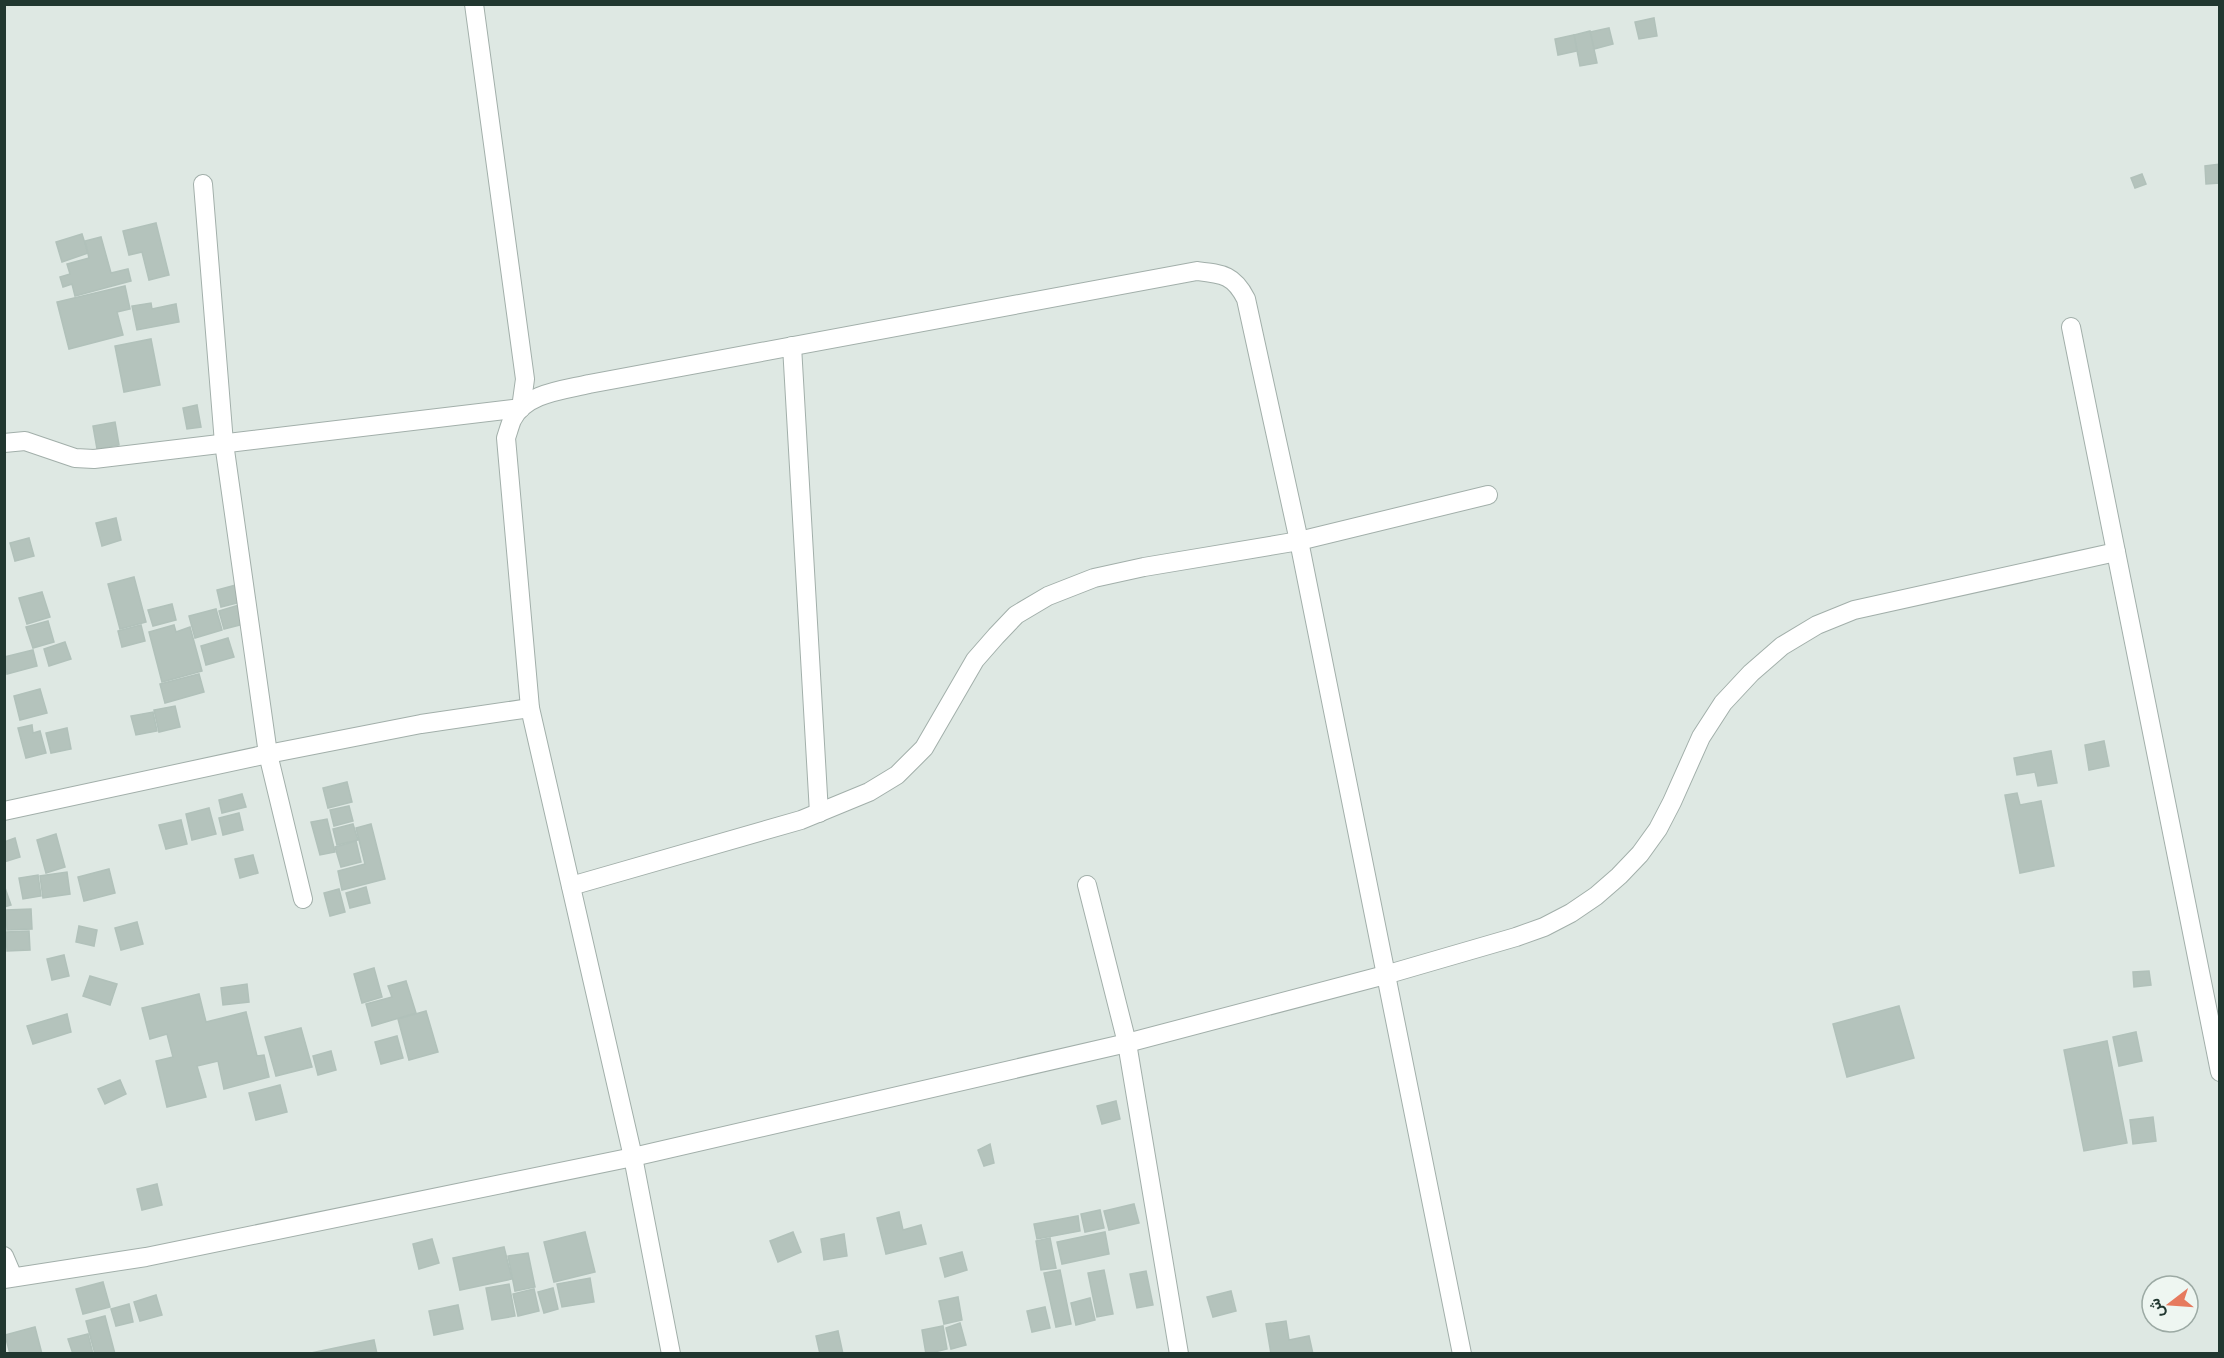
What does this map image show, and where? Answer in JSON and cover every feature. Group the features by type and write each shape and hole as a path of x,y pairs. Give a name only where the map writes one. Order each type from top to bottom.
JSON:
{"street":[{"path":"474,4 525,379 521,408"},
{"path":"203,184 224,443 268,754 303,899"},
{"path":"671,1353 633,1157 530,708 506,438 513,419 521,408 537,397 589,384 1197,271 1220,273 1238,283 1246,299 1299,541 1462,1353"},
{"path":"2071,327 2220,1072"},
{"path":"792,346 819,813"},
{"path":"4,443 26,441 75,458 94,459 521,408"},
{"path":"571,886 777,828 869,792 897,775 924,748 975,660 1016,615 1048,596 1094,578 1144,567 1299,541 1488,495"},
{"path":"4,1256 9,1278 146,1257 633,1157 1127,1043 1385,975 1516,937 1544,927 1571,913 1596,896 1633,861 1658,829 1701,737 1723,703 1751,673 1774,653 1817,625 1854,610 1894,599 2116,552"},
{"path":"4,811 268,754 421,724 530,708"},
{"path":"1087,885 1127,1043 1179,1353"}],"building":[{"path":"1654,18 1657,36 1639,39 1635,22"},
{"path":"1609,28 1613,44 1594,49 1590,32"},
{"path":"1590,31 1597,63 1580,66 1574,35"},
{"path":"1574,35 1577,51 1558,55 1555,39"},
{"path":"2220,164 2220,183 2206,184 2205,166"},
{"path":"2142,174 2146,184 2135,188 2131,178"},
{"path":"156,223 169,275 149,280 142,252 129,255 123,231"},
{"path":"82,234 88,253 62,262 56,242"},
{"path":"101,237 111,273 128,269 131,281 75,296 72,284 63,287 60,277 70,274 67,264 89,258 85,241"},
{"path":"125,286 130,309 117,312 123,335 69,349 57,302"},
{"path":"151,303 152,309 176,304 179,322 137,330 132,306"},
{"path":"151,339 160,385 124,392 115,346"},
{"path":"197,405 201,427 187,429 183,408"},
{"path":"115,422 119,445 97,449 93,426"},
{"path":"116,518 121,540 102,546 96,523"},
{"path":"29,538 34,556 15,561 10,543"},
{"path":"134,577 146,622 120,629 108,584"},
{"path":"236,585 241,602 221,607 217,590"},
{"path":"42,592 50,617 27,624 19,598"},
{"path":"172,604 176,620 153,626 148,610"},
{"path":"239,605 244,624 224,629 219,611"},
{"path":"216,609 222,630 195,638 189,616"},
{"path":"48,621 54,642 33,648 26,627"},
{"path":"141,625 145,641 122,647 118,631"},
{"path":"174,625 176,632 190,627 202,671 162,682 149,632"},
{"path":"228,638 234,657 206,665 201,646"},
{"path":"65,642 71,659 49,666 44,649"},
{"path":"33,650 37,666 7,674 4,657"},
{"path":"199,674 204,692 165,703 160,684"},
{"path":"40,689 47,713 20,720 14,696"},
{"path":"175,706 180,727 159,732 154,710"},
{"path":"153,712 157,731 136,735 131,716"},
{"path":"32,725 33,733 40,731 46,753 26,758 18,728"},
{"path":"67,728 71,749 51,753 46,733"},
{"path":"2104,741 2109,766 2089,770 2085,745"},
{"path":"2051,751 2057,783 2038,786 2035,772 2017,775 2014,758"},
{"path":"347,782 352,802 328,808 323,788"},
{"path":"2017,793 2020,805 2041,801 2054,866 2020,873 2005,795"},
{"path":"242,794 246,807 222,813 219,800"},
{"path":"349,806 353,821 334,826 330,810"},
{"path":"209,808 216,834 192,840 186,814"},
{"path":"239,813 243,830 223,835 219,818"},
{"path":"327,819 335,852 320,855 311,822"},
{"path":"181,820 187,844 166,849 159,825"},
{"path":"353,824 358,840 337,845 333,829"},
{"path":"371,824 385,879 342,890 338,871 365,864 356,828"},
{"path":"56,834 65,867 46,873 37,840"},
{"path":"15,838 20,857 4,862 4,842"},
{"path":"356,841 361,862 341,867 335,847"},
{"path":"253,855 258,873 240,878 235,859"},
{"path":"109,869 115,893 84,901 78,877"},
{"path":"67,872 70,894 43,898 40,876"},
{"path":"38,875 41,896 23,899 19,878"},
{"path":"4,885 11,905 4,907"},
{"path":"366,887 370,903 350,908 346,893"},
{"path":"339,889 345,912 330,916 324,893"},
{"path":"31,909 32,929 7,930 6,910"},
{"path":"137,922 143,944 121,950 115,928"},
{"path":"79,926 97,930 94,946 76,942"},
{"path":"29,931 30,950 7,951 6,932"},
{"path":"64,955 69,976 52,980 47,959"},
{"path":"374,968 382,997 362,1003 354,974"},
{"path":"2149,971 2151,985 2134,987 2133,972"},
{"path":"90,976 117,984 110,1005 83,996"},
{"path":"406,981 416,1013 372,1026 366,1004 392,997 388,986"},
{"path":"247,984 249,1002 223,1005 221,988"},
{"path":"199,994 206,1022 246,1012 257,1056 264,1055 269,1077 224,1089 218,1061 197,1066 206,1097 167,1107 156,1061 173,1057 167,1034 150,1039 142,1008"},
{"path":"1899,1006 1914,1058 1847,1077 1833,1024"},
{"path":"426,1011 438,1052 409,1060 398,1019"},
{"path":"67,1014 71,1032 33,1044 27,1026"},
{"path":"301,1028 312,1067 276,1076 265,1037"},
{"path":"2136,1032 2142,1061 2119,1066 2113,1037"},
{"path":"397,1036 403,1058 381,1064 375,1042"},
{"path":"2107,1041 2127,1143 2084,1151 2064,1050"},
{"path":"331,1051 336,1070 318,1075 313,1056"},
{"path":"120,1080 126,1094 105,1104 98,1089"},
{"path":"280,1085 287,1112 256,1120 249,1093"},
{"path":"1116,1101 1120,1119 1102,1124 1097,1106"},
{"path":"2153,1117 2156,1141 2133,1144 2130,1120"},
{"path":"990,1144 994,1163 984,1166 978,1150"},
{"path":"157,1184 162,1205 142,1210 137,1189"},
{"path":"1134,1204 1139,1223 1109,1230 1104,1211"},
{"path":"1100,1210 1104,1228 1085,1232 1081,1214"},
{"path":"899,1212 903,1230 921,1225 926,1244 886,1254 877,1218"},
{"path":"1078,1216 1080,1231 1037,1239 1034,1224"},
{"path":"585,1232 595,1272 554,1282 544,1242"},
{"path":"793,1232 801,1252 778,1262 770,1241"},
{"path":"1105,1232 1109,1254 1062,1264 1057,1242"},
{"path":"844,1234 847,1256 824,1260 821,1239"},
{"path":"1050,1238 1056,1268 1041,1270 1036,1241"},
{"path":"432,1239 439,1263 419,1269 413,1244"},
{"path":"504,1247 512,1279 460,1290 453,1258"},
{"path":"962,1252 967,1270 945,1277 940,1258"},
{"path":"528,1253 535,1287 515,1291 508,1256"},
{"path":"1060,1270 1071,1324 1056,1327 1044,1273"},
{"path":"1104,1270 1113,1314 1097,1317 1088,1273"},
{"path":"1146,1271 1153,1305 1137,1308 1130,1274"},
{"path":"590,1278 594,1302 562,1307 557,1284"},
{"path":"103,1282 110,1307 83,1314 76,1289"},
{"path":"509,1284 515,1316 492,1320 486,1288"},
{"path":"553,1288 558,1309 544,1313 538,1292"},
{"path":"534,1289 539,1311 518,1316 513,1294"},
{"path":"1231,1291 1236,1311 1213,1317 1207,1297"},
{"path":"156,1295 162,1315 140,1321 134,1302"},
{"path":"958,1297 962,1320 944,1324 939,1301"},
{"path":"1090,1298 1095,1320 1076,1325 1071,1303"},
{"path":"129,1304 133,1322 116,1326 111,1309"},
{"path":"458,1305 463,1329 434,1335 429,1311"},
{"path":"1045,1307 1050,1328 1032,1332 1027,1311"},
{"path":"105,1316 115,1354 95,1354 86,1321"},
{"path":"1286,1321 1289,1340 1309,1336 1313,1354 1271,1354 1266,1324"},
{"path":"960,1323 966,1345 951,1349 946,1328"},
{"path":"943,1326 947,1349 926,1354 922,1330"},
{"path":"35,1327 42,1354 10,1354 5,1335"},
{"path":"838,1331 843,1354 820,1354 816,1336"},
{"path":"88,1334 93,1354 73,1354 68,1339"},
{"path":"374,1340 377,1354 311,1353"}]}
